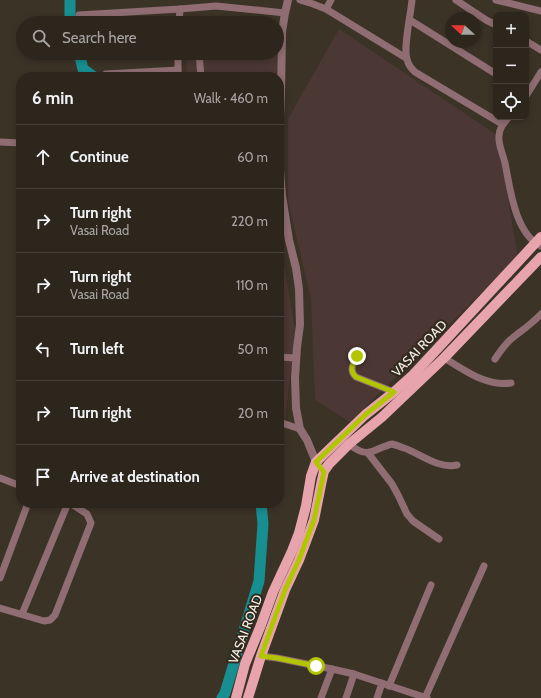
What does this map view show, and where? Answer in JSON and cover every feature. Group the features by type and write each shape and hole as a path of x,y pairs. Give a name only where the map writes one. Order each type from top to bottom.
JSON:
{"main road":[{"name":"VASAI ROAD","path":"236,698 245,664 273,592 299,533 306,506 311,476 316,462 365,415 413,375 509,271 539,242"},
{"name":"VASAI ROAD","path":"248,698 261,656 285,590 299,560 314,520 324,472 329,464 349,444 382,417 444,358 541,257"}],"street":[{"path":"284,20 288,0"},
{"path":"300,0 326,9 406,58"},
{"path":"326,9 331,0"},
{"path":"412,0 406,43 406,58 410,67 415,72 502,124"},
{"path":"456,0 493,24"},
{"path":"496,0 541,11"},
{"path":"79,15 216,6 285,14"},
{"path":"180,9 180,16"},
{"path":"410,20 493,72"},
{"path":"529,44 541,50"},
{"path":"178,60 178,72"},
{"path":"200,60 201,72"},
{"path":"281,60 281,72"},
{"path":"529,92 541,72"},
{"path":"506,120 502,124 499,131 499,143 513,201 520,222 527,234 539,242"},
{"path":"0,142 16,143"},
{"path":"284,213 299,289 300,325 295,378 296,408 300,428 307,440 316,462 324,472"},
{"path":"495,359 502,348 509,341 541,314"},
{"path":"357,356 352,367 353,374 356,377 394,392"},
{"path":"284,357 296,358"},
{"path":"444,358 486,382 511,384"},
{"path":"284,423 300,428"},
{"path":"349,444 360,451 368,453 392,484 408,514 413,520 439,539"},
{"path":"368,453 392,444 412,451 444,466 457,465"},
{"path":"0,478 16,484"},
{"path":"0,578 26,508"},
{"path":"22,614 67,508"},
{"path":"0,608 44,621 50,620 56,615 91,523 87,514 77,508"},
{"path":"261,656 354,674 426,698 484,566"},
{"path":"389,686 431,585"},
{"path":"321,698 332,669"},
{"path":"346,698 354,674"},
{"path":"377,698 382,683"}],"shaded area":[{"path":"339,29 497,135 518,257 350,422 315,400 311,299 288,200 288,119"},
{"path":"187,60 277,60 277,72 186,72"},
{"path":"284,266 295,329 285,422 284,421"}],"waterway":[{"path":"70,0 70,16"},
{"path":"81,60 83,69 87,72"},
{"path":"222,698 225,693 259,581 263,524 261,508"}],"route":[{"path":"316,666 261,656 285,590 299,560 314,520 324,472 316,462 365,415 394,392 356,377 353,374 352,367 357,356"}]}
